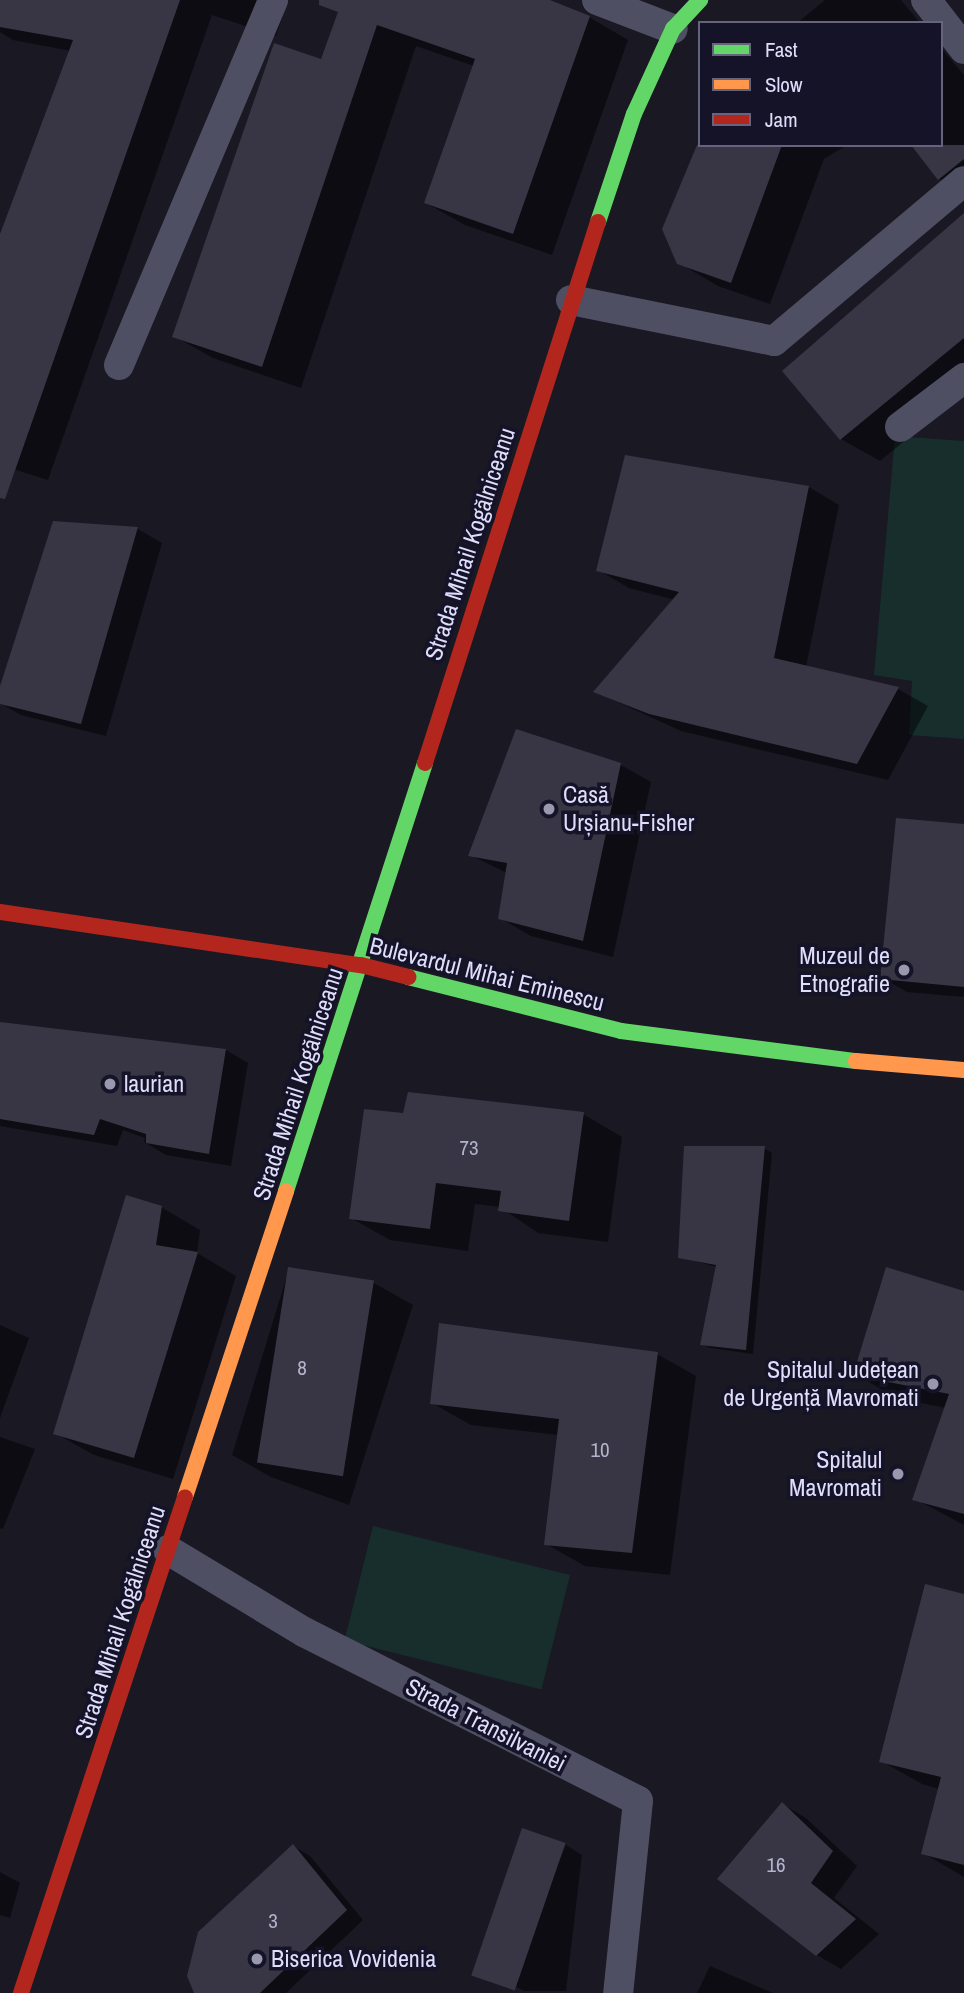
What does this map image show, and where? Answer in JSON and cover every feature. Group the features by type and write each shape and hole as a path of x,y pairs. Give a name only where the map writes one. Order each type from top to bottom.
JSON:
{"street":[{"path":"119,366 273,0"},
{"path":"597,0 673,29"},
{"name":"Strada Mihail Kogălniceanu","path":"22,1993 361,965 570,300 634,114 673,29 700,0"},
{"path":"926,0 942,21"},
{"path":"943,22 964,49"},
{"path":"570,300 774,341 964,181"},
{"path":"900,427 964,378"},
{"name":"Bulevardul Mihai Eminescu","path":"0,912 361,965 621,1031 786,1055 964,1070"},
{"name":"Strada Transilvaniei","path":"168,1550 304,1632 638,1801 618,1993"}],"green space":[{"path":"895,436 964,441 964,739 909,735 912,681 874,675"},
{"path":"373,1526 570,1575 541,1690 344,1640"}],"building":[{"path":"0,0 180,0 5,499 0,498 0,234 73,40 0,27"},
{"path":"319,0 550,0 590,16 513,234 424,203 475,59 377,25 262,367 172,337 274,43 321,59 338,12 319,5"},
{"path":"697,145 781,147 731,283 677,264 662,229"},
{"path":"964,145 964,159 938,180 913,147"},
{"path":"964,213 964,338 840,440 782,371"},
{"path":"625,455 809,486 774,658 899,687 857,764 649,714 593,692 679,592 596,571"},
{"path":"53,521 138,527 81,724 0,704 0,686"},
{"name":"Casă Urșianu-Fisher","path":"516,729 621,763 583,941 498,919 507,863 468,856"},
{"path":"896,818 964,824 964,987 880,979"},
{"name":"laurian","path":"0,1022 226,1049 209,1154 146,1143 146,1134 100,1119 94,1135 0,1119"},
{"path":"408,1092 584,1112 569,1221 498,1211 501,1191 436,1183 430,1229 349,1219 364,1109 403,1113"},
{"path":"684,1146 765,1146 746,1350 700,1345 716,1265 678,1258"},
{"path":"126,1195 162,1206 156,1245 198,1252 134,1458 53,1434"},
{"path":"288,1267 374,1281 343,1476 257,1463"},
{"name":"Spitalul Județean de Urgență Mavromati","path":"886,1267 964,1291 964,1514 912,1500 949,1394 853,1375"},
{"path":"439,1323 658,1352 632,1553 544,1545 559,1419 430,1404"},
{"path":"925,1584 964,1594 964,1865 921,1854 941,1777 879,1762"},
{"path":"782,1802 833,1851 811,1883 856,1919 816,1956 717,1879"},
{"path":"522,1828 565,1843 515,1990 471,1976"},
{"path":"293,1844 347,1910 260,1993 194,1993 187,1976 198,1932"}],"traffic: fast":[{"path":"598,222 634,114 673,29 700,0"},
{"path":"286,1191 425,763"},
{"path":"408,977 621,1031 856,1061"}],"traffic: slow":[{"path":"856,1061 964,1070"},
{"path":"185,1497 286,1191"}],"traffic: jam":[{"path":"425,763 598,222"},
{"path":"0,912 361,965 408,977"},
{"path":"21,1993 185,1497"}],"place":[{"name":"Casă Urșianu-Fisher","path":"549,809"},
{"name":"Muzeul de Etnografie","path":"904,970"},
{"name":"laurian","path":"110,1084"},
{"name":"Spitalul Județean de Urgență Mavromati","path":"933,1384"},
{"name":"Spitalul Mavromati","path":"898,1474"},
{"name":"Biserica Vovidenia","path":"257,1959"}]}
